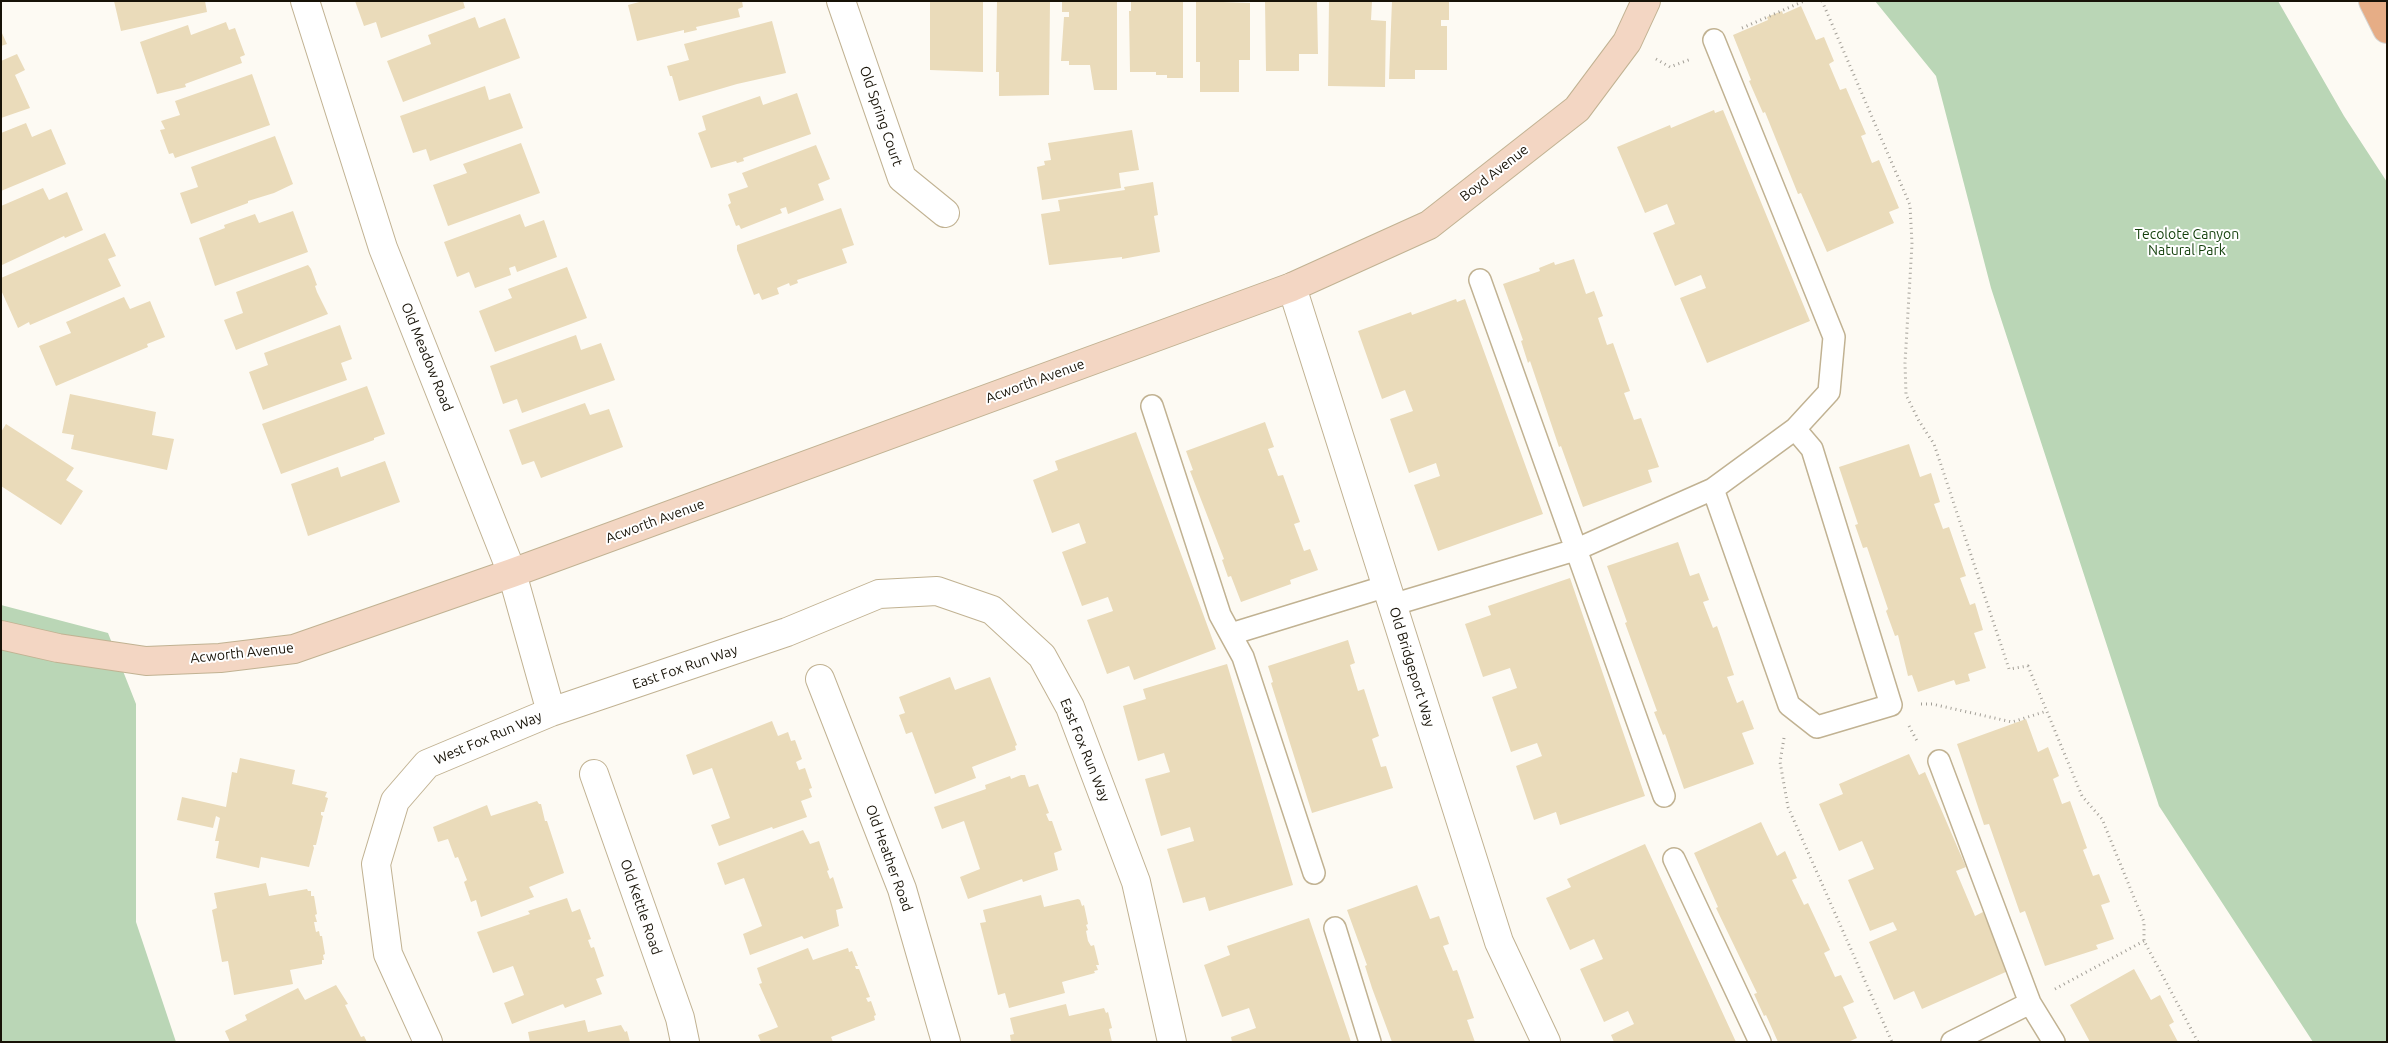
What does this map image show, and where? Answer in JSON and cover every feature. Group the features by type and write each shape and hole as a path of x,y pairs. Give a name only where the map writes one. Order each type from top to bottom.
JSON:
{"main road":[{"path":"2374,2 2387,30"}],"street":[{"name":"Old Meadow Road","path":"305,1 383,248 512,573 551,712"},
{"name":"Old Spring Court","path":"841,1 902,178 945,213"},
{"name":"Boyd Avenue","path":"1292,287 1429,225 1577,109 1627,42 1646,1"},
{"name":"Acworth Avenue","path":"1,635 58,648 146,661 220,658 294,649 512,573 1292,287"},
{"name":"Old Bridgeport Way","path":"1292,287 1499,942 1546,1042"},
{"name":"East Fox Run Way","path":"551,712 787,632 879,594 937,591 992,610 1042,656 1070,707 1136,882 1172,1042"},
{"name":"Old Heather Road","path":"820,679 902,889 946,1042"},
{"name":"West Fox Run Way","path":"428,1042 388,954 376,864 396,801 427,764 551,712"},
{"name":"Old Kettle Road","path":"594,774 680,1018 685,1042"}],"lane":[{"path":"1231,634 1575,550 1713,489 1795,429 1829,392 1834,337 1714,40"},
{"path":"1480,280 1664,796"},
{"path":"1152,406 1220,615 1243,657 1314,873"},
{"path":"1713,489 1789,705 1817,727 1892,705 1812,449 1795,429"},
{"path":"1939,761 2030,1003 2054,1042"},
{"path":"1674,859 1760,1042"},
{"path":"1335,928 1370,1042"},
{"path":"1952,1042 2030,1003"}],"path":[{"path":"1822,1 1910,205 1912,244 1905,363 1906,395 1919,421 1934,444 2009,669 2028,666 2082,796 2102,819 2144,922 2144,941 2198,1042"},
{"path":"1892,705 1932,704 2012,722 2047,711"},
{"path":"1789,705 1780,762 1788,807 1892,1042"},
{"path":"1892,705 1905,718 1921,747 1939,761"},
{"path":"2030,1003 2144,941"}],"green space":[{"name":"Tecolote Canyon Natural Park","path":"1875,1 2278,1 2344,116 2387,182 2387,1042 2313,1042 2159,806 1991,288 1936,76"},
{"path":"1,605 108,633 136,704 136,922 176,1042 1,1042"}],"building":[{"path":"114,1 205,1 207,12 121,31"},
{"path":"355,1 463,1 465,8 381,38 376,22 364,26"},
{"path":"643,1 742,1 743,7 738,9 740,17 696,27 697,30 684,33 684,30 637,41 628,5"},
{"path":"930,1 983,1 983,72 930,70"},
{"path":"997,1 1050,1 1049,95 999,96 999,72 996,72"},
{"path":"1062,1 1117,1 1117,90 1094,90 1090,65 1069,65 1069,61 1061,61 1064,17 1069,17 1069,12 1062,12"},
{"path":"1131,1 1183,1 1183,78 1167,78 1167,75 1156,75 1156,72 1130,72 1129,11 1131,11"},
{"path":"1196,1 1250,3 1250,60 1239,60 1239,92 1200,92 1200,62 1196,62"},
{"path":"1265,1 1317,1 1318,54 1299,54 1299,71 1266,71"},
{"path":"1329,1 1372,1 1371,20 1386,21 1385,87 1328,86"},
{"path":"1392,1 1449,1 1449,20 1441,20 1441,26 1447,26 1447,70 1415,70 1415,79 1389,79"},
{"path":"1801,6 1816,40 1824,37 1834,61 1829,64 1840,90 1846,88 1866,134 1861,136 1872,163 1879,160 1899,208 1889,212 1894,223 1827,252 1801,193 1798,194 1765,112 1763,113 1749,81 1751,80 1733,35 1768,20 1767,17 1782,11 1783,14"},
{"path":"475,17 479,28 505,18 520,58 403,102 387,61 431,44 428,35"},
{"path":"772,21 786,73 737,84 679,101 667,66 689,60 684,44"},
{"path":"226,22 229,30 235,28 245,55 240,57 242,63 185,84 186,87 157,94 140,42 188,25 191,35"},
{"path":"1,31 7,44 1,46"},
{"path":"17,54 25,70 15,75 30,108 1,118 1,61"},
{"path":"252,74 270,125 175,158 173,153 169,154 160,130 165,129 161,121 180,115 175,101"},
{"path":"485,86 489,100 510,93 523,128 430,161 426,149 413,153 400,116"},
{"path":"797,93 811,134 743,158 744,161 737,163 736,161 711,168 698,133 706,130 702,116 760,96 763,105"},
{"path":"1714,110 1715,113 1723,110 1810,321 1707,363 1680,298 1706,288 1701,275 1675,286 1653,233 1675,224 1667,204 1645,213 1617,147 1670,125 1671,128"},
{"path":"26,123 32,137 51,129 66,164 1,191 1,133"},
{"path":"1132,130 1139,170 1119,173 1121,188 1042,200 1037,167 1045,165 1044,161 1051,160 1048,143"},
{"path":"275,136 293,184 191,224 180,193 198,187 191,167"},
{"path":"521,143 540,193 448,226 433,185 467,173 463,164"},
{"path":"816,145 830,179 818,184 824,200 788,214 786,207 780,209 782,213 741,229 739,225 736,226 728,205 731,203 728,194 748,187 742,173"},
{"path":"1153,182 1158,215 1154,216 1160,252 1122,259 1122,257 1049,265 1041,214 1060,211 1058,200 1125,190 1124,187"},
{"path":"43,188 49,200 67,192 83,230 65,238 64,236 2,265 1,206"},
{"path":"841,208 854,245 842,249 847,263 797,280 798,283 790,286 789,283 777,288 779,294 762,300 759,293 754,295 737,250 737,245"},
{"path":"293,211 308,252 215,286 199,238 225,228 224,225 255,214 259,223"},
{"path":"520,214 525,227 544,220 557,257 517,272 515,266 509,268 511,275 475,288 469,272 457,277 444,242"},
{"path":"105,233 116,256 108,259 121,286 30,325 29,322 18,328 1,290 1,278"},
{"path":"1574,259 1586,294 1594,291 1603,316 1598,318 1607,345 1613,343 1630,391 1624,393 1634,420 1641,418 1659,467 1648,470 1652,482 1583,507 1561,446 1559,447 1530,361 1528,363 1521,341 1523,340 1503,284 1540,271 1539,268 1554,262 1555,265"},
{"path":"308,265 317,285 315,286 317,292 328,314 236,350 224,320 243,313 236,292"},
{"path":"567,267 587,318 495,352 479,311 512,298 508,289"},
{"path":"124,297 130,309 150,301 165,337 147,344 148,347 56,386 39,346 71,333 66,322"},
{"path":"1456,299 1457,302 1465,299 1543,514 1438,551 1414,485 1440,476 1436,463 1409,473 1390,419 1413,411 1405,390 1382,399 1358,331 1411,312 1412,315"},
{"path":"340,325 352,359 341,363 347,380 263,410 249,372 268,365 264,353"},
{"path":"576,335 581,350 601,343 615,380 522,413 517,399 503,404 490,366"},
{"path":"367,386 385,434 374,438 374,440 281,474 262,424"},
{"path":"70,394 156,412 152,435 174,439 167,470 71,449 74,435 62,433"},
{"path":"585,403 590,415 609,409 623,447 541,478 534,461 522,465 509,430"},
{"path":"1265,422 1274,447 1268,449 1278,476 1283,475 1300,522 1294,524 1304,551 1310,549 1318,570 1290,580 1291,584 1241,602 1231,576 1228,577 1222,560 1224,559 1190,471 1193,470 1186,451"},
{"path":"6,424 74,468 66,480 83,491 61,525 1,486 1,432"},
{"path":"1136,432 1216,649 1134,680 1129,666 1107,674 1087,620 1113,611 1108,597 1082,606 1062,552 1086,543 1079,523 1052,533 1033,480 1058,470 1055,461"},
{"path":"1909,444 1920,477 1931,473 1940,502 1934,504 1943,529 1949,527 1966,576 1960,578 1970,605 1975,603 1983,630 1974,633 1986,668 1968,674 1970,681 1956,685 1954,680 1918,692 1912,675 1908,676 1898,635 1895,636 1886,611 1888,609 1867,547 1863,548 1855,525 1858,524 1839,467"},
{"path":"385,461 400,502 308,536 291,484 338,467 341,477"},
{"path":"1678,542 1690,576 1699,573 1709,600 1703,602 1713,628 1717,626 1734,675 1727,677 1737,703 1743,700 1754,729 1742,733 1754,764 1684,789 1665,734 1663,735 1654,712 1657,711 1625,623 1627,622 1607,566"},
{"path":"1570,578 1645,796 1560,825 1556,812 1534,820 1516,766 1542,756 1537,743 1511,752 1492,697 1517,688 1510,668 1483,677 1465,624 1491,615 1488,606"},
{"path":"1348,640 1355,663 1350,665 1358,691 1364,689 1379,736 1372,739 1381,767 1386,766 1393,788 1312,813 1271,683 1273,682 1268,666"},
{"path":"1227,664 1293,885 1209,911 1205,897 1183,903 1167,849 1194,841 1190,827 1161,836 1145,779 1170,772 1164,753 1138,761 1123,706 1146,699 1143,689"},
{"path":"950,677 955,690 990,677 1017,745 1015,746 1016,750 972,767 976,778 935,794 912,732 906,734 899,715 905,713 899,697"},
{"path":"2026,719 2038,752 2048,747 2059,776 2053,779 2062,804 2070,801 2087,848 2083,850 2093,876 2099,874 2110,902 2101,905 2114,939 2096,945 2098,949 2045,966 2025,911 2020,913 1989,824 1984,825 1957,744"},
{"path":"772,721 778,736 788,732 791,741 795,740 802,759 796,762 799,770 805,768 812,788 809,789 812,797 801,801 807,817 719,846 711,825 730,818 712,768 693,775 686,755"},
{"path":"1909,754 1919,775 1925,772 1966,867 1956,871 1975,916 1983,912 2008,971 1922,1009 1914,991 1894,1000 1869,942 1897,930 1893,922 1870,931 1848,880 1874,869 1862,841 1839,851 1819,804 1843,794 1839,784"},
{"path":"240,758 295,770 292,784 327,792 325,797 328,798 324,812 321,812 323,816 316,845 313,845 314,848 309,867 261,857 259,868 216,858 219,841 215,841 220,818 216,816 213,828 177,820 182,797 226,807 232,772 237,773"},
{"path":"1025,775 1029,787 1038,784 1049,813 1046,814 1049,821 1052,821 1062,850 1054,853 1058,870 1023,882 1022,879 968,899 960,877 980,869 964,821 942,829 934,807 986,789 985,785 1010,776 1011,779"},
{"path":"537,801 541,804 545,821 547,821 564,873 529,887 534,897 481,917 476,900 471,902 464,882 467,880 458,857 455,858 448,839 438,842 433,827 487,805 491,816"},
{"path":"1761,822 1777,856 1785,851 1797,878 1792,880 1804,905 1808,903 1830,950 1824,953 1835,977 1841,975 1854,1002 1843,1007 1857,1038 1848,1042 1778,1042 1754,994 1757,993 1716,908 1718,907 1694,853"},
{"path":"803,830 810,844 819,841 829,870 827,871 830,879 833,877 843,908 836,910 839,926 804,939 802,936 750,955 743,934 762,926 744,878 725,885 717,863"},
{"path":"1645,844 1736,1042 1614,1042 1611,1035 1634,1024 1628,1011 1604,1022 1580,969 1603,959 1594,939 1570,950 1546,898 1571,887 1567,879"},
{"path":"266,883 269,896 307,889 311,891 311,896 314,896 317,914 315,915 317,922 314,922 316,932 319,931 320,936 322,936 324,960 322,960 322,964 290,970 293,984 234,995 228,961 222,962 212,910 217,908 214,893"},
{"path":"1417,885 1430,919 1439,916 1449,944 1443,946 1453,971 1457,970 1474,1018 1467,1020 1475,1042 1392,1042 1372,988 1365,966 1367,965 1347,910"},
{"path":"1041,895 1044,907 1078,899 1082,906 1084,905 1088,924 1086,925 1088,930 1086,931 1088,941 1091,946 1094,945 1099,965 1096,965 1098,970 1094,971 1095,973 1062,982 1065,993 1009,1008 1005,993 998,995 980,923 986,922 983,910"},
{"path":"567,898 572,912 580,909 591,939 588,940 591,948 594,947 604,976 596,979 602,994 565,1008 563,1004 512,1024 504,1003 524,995 513,966 493,973 477,932 530,914 528,911"},
{"path":"1309,918 1351,1042 1232,1042 1231,1037 1256,1028 1249,1008 1222,1017 1204,965 1230,955 1227,946"},
{"path":"808,948 813,960 848,948 849,952 852,951 858,966 855,966 856,969 859,969 870,997 866,998 868,1002 871,1001 876,1015 874,1016 875,1020 831,1037 833,1042 761,1042 758,1035 778,1027 759,984 762,983 757,968"},
{"path":"2134,969 2151,1000 2160,995 2174,1022 2169,1025 2178,1042 2090,1042 2070,1005"},
{"path":"336,985 348,1004 345,1005 361,1037 364,1036 367,1042 230,1042 225,1031 247,1020 245,1015 298,988 305,1000"},
{"path":"1066,1004 1069,1016 1104,1008 1106,1013 1108,1012 1112,1028 1109,1029 1112,1042 1011,1042 1010,1035 1014,1034 1010,1018"},
{"path":"585,1020 588,1032 621,1025 625,1032 627,1031 630,1042 530,1042 528,1032"}]}
